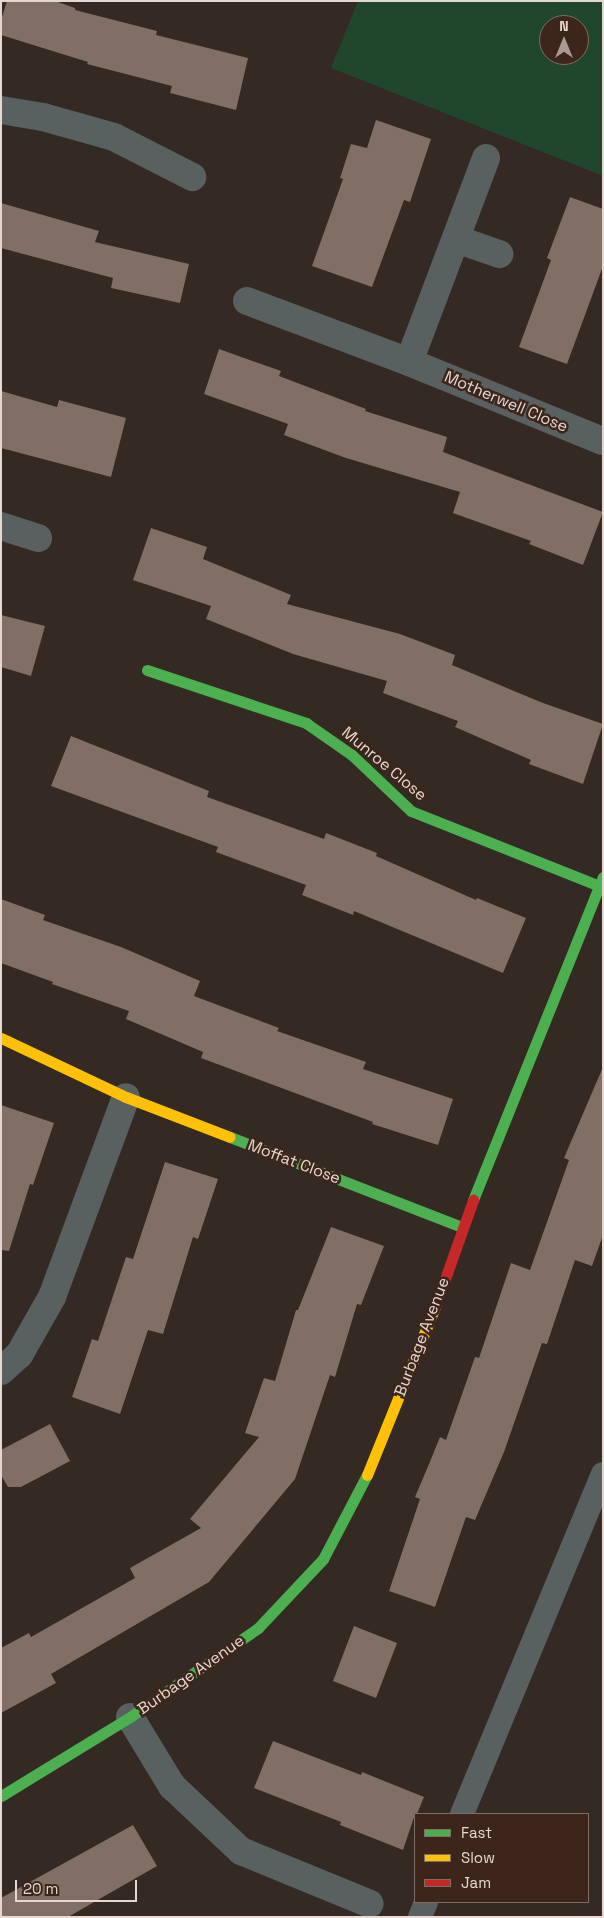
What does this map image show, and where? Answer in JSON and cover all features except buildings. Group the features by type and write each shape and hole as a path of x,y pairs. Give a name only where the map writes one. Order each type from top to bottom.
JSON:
{"street":[{"path":"1,110 43,117 114,137 192,177"},
{"path":"409,362 486,158"},
{"path":"456,239 499,254"},
{"name":"Motherwell Close","path":"247,301 409,362 603,441"},
{"path":"1,526 38,538"},
{"name":"Munroe Close","path":"147,670 306,723 352,755 411,811 601,882"},
{"name":"Burbage Avenue","path":"1,1796 130,1718 258,1628 323,1559 363,1486 437,1303 462,1227 601,882"},
{"name":"Moffat Close","path":"1,1038 126,1097 462,1227"},
{"path":"1,1371 19,1354 52,1298 126,1097"},
{"name":"Burbage Avenue","path":"130,1718 172,1786 241,1851 370,1904"}],"lane":[{"path":"462,1813 603,1474"},
{"path":"420,1917 426,1903"}],"green space":[{"path":"358,1 603,1 603,176 331,68"}],"traffic: fast":[{"path":"147,670 306,723 352,755 411,811 599,886"},
{"path":"473,1200 603,877"},
{"path":"230,1137 462,1227"},
{"path":"1,1796 130,1717 258,1628 323,1559 367,1475"}],"traffic: slow":[{"path":"1,1038 126,1097 230,1137"},
{"path":"367,1475 435,1307"}],"traffic: jam":[{"path":"435,1307 473,1200"}]}
